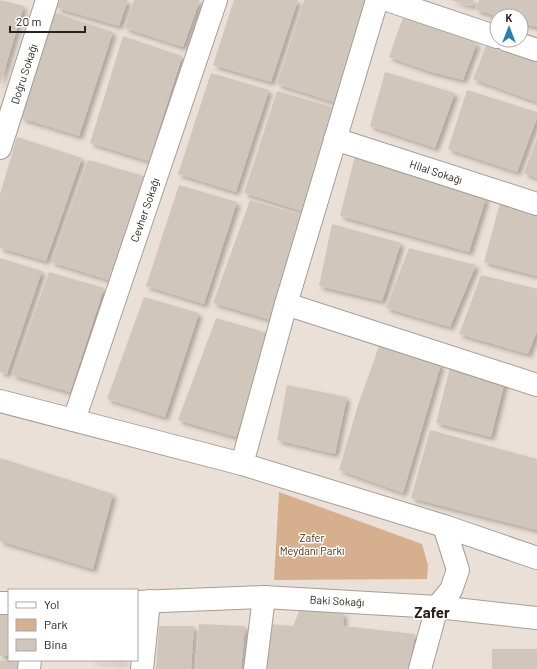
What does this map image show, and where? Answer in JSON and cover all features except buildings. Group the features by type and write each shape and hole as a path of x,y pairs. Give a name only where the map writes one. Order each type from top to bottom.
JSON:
{"street":[{"name":"Doğru Sokağı","path":"0,148 47,0"},
{"name":"Cevher Sokağı","path":"74,420 216,0"},
{"path":"242,464 286,304 377,0"},
{"path":"386,0 489,34"},
{"name":"Hilal Sokağı","path":"335,139 537,204"},
{"path":"286,304 537,384"},
{"path":"0,401 242,464 444,526 537,558"},
{"path":"420,669 437,607 451,590 458,570 444,526"},
{"path":"255,669 264,597"},
{"name":"Baki Sokağı","path":"143,602 264,597 437,607 537,618"},
{"path":"142,669 143,602"}],"green space":[{"name":"Zafer Meydanı Parkı","path":"279,492 422,544 428,565 427,579 274,580"}],"district":[{"name":"Zafer","path":"432,613"}]}
